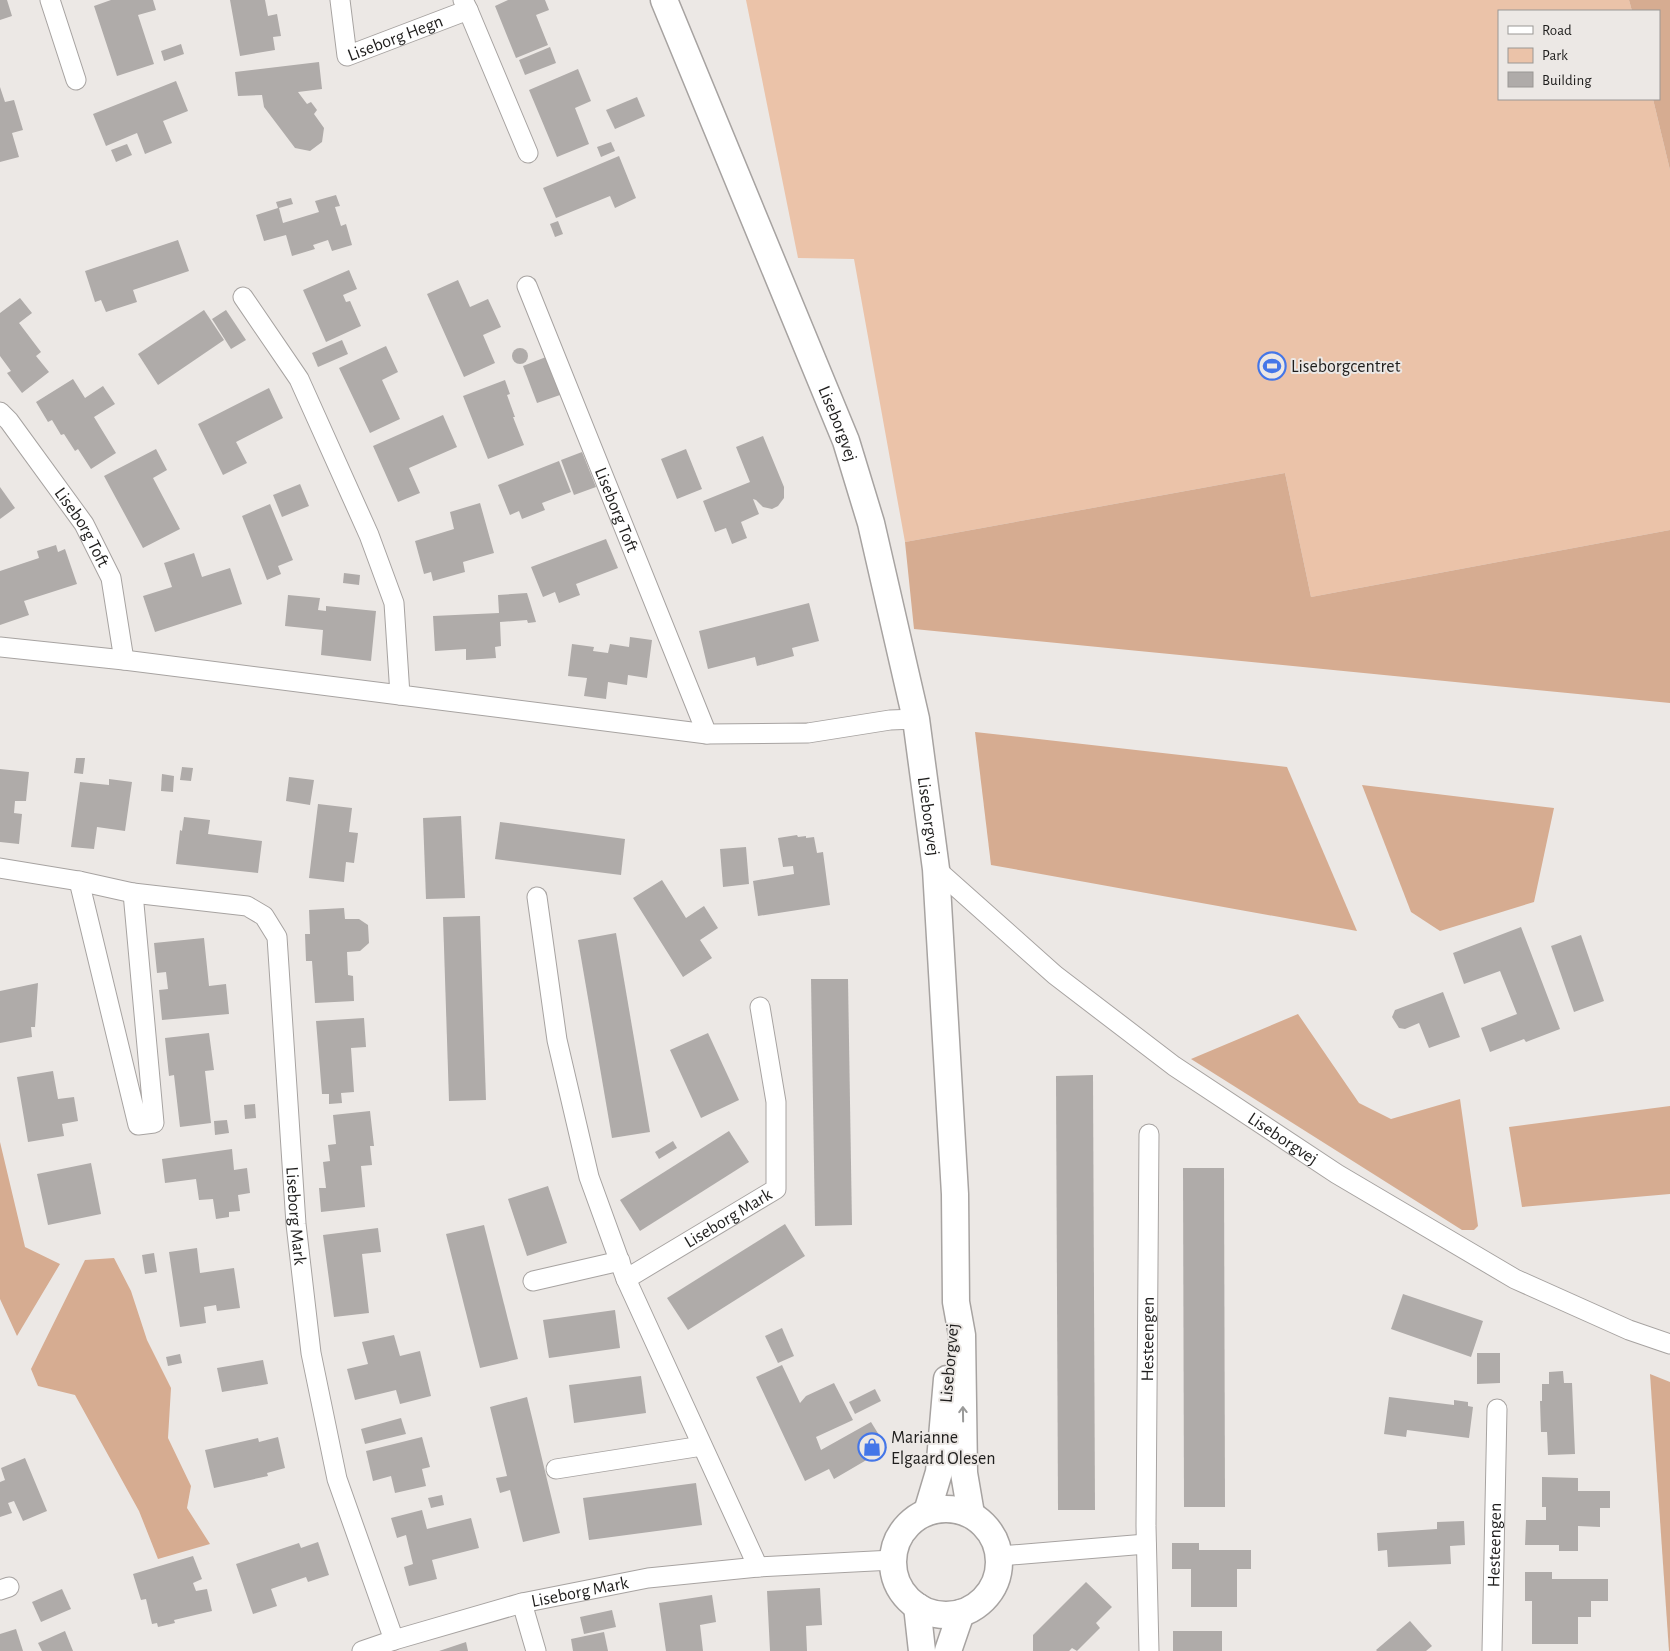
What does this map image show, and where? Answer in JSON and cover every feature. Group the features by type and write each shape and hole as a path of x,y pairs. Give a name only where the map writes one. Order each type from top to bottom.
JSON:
{"street":[{"path":"50,0 76,80"},
{"name":"Liseborg Hegn","path":"340,0 347,56 465,5 528,153"},
{"name":"Liseborgvej","path":"664,0 846,440 871,523 916,720 936,869 955,1194 956,1302 962,1335 964,1473 970,1514"},
{"name":"Liseborg Toft","path":"527,286 707,734"},
{"path":"243,297 299,379 370,535 394,603 400,695"},
{"name":"Liseborg Toft","path":"0,412 9,421 84,524 111,578 124,660"},
{"path":"0,647 124,660 707,734 808,733 890,720 916,720"},
{"name":"Liseborg Mark","path":"0,868 79,881 133,893 247,906 264,916 277,938 296,1224 311,1353 337,1478 394,1640"},
{"name":"Liseborgvej","path":"936,869 1055,976 1174,1066 1338,1174 1515,1279 1629,1330 1670,1344"},
{"path":"79,881 138,1125 154,1123 133,893"},
{"path":"537,897 557,1040 589,1177 623,1270 758,1567"},
{"name":"Liseborg Mark","path":"533,1282 623,1270 776,1189 776,1102 760,1008"},
{"name":"Hesteengen","path":"1149,1134 1146,1544 1149,1651"},
{"name":"Liseborgvej","path":"927,1512 938,1472 947,1385 949,1335 956,1302"},
{"name":"Hesteengen","path":"1492,1651 1497,1409"},
{"path":"556,1468 702,1446"},
{"path":"956,1509 970,1514 985,1525 995,1539 1000,1556 998,1575 990,1592 978,1605 961,1613 946,1615 931,1612 917,1606 904,1594 896,1578 893,1560 896,1545 903,1531 913,1520 927,1512 956,1509"},
{"path":"1000,1556 1146,1544"},
{"name":"Liseborg Mark","path":"362,1651 522,1603 648,1578 758,1567 893,1560"},
{"name":"Liseborg Mark","path":"522,1603 536,1651"},
{"path":"917,1606 922,1651"},
{"path":"948,1651 961,1613"}],"green space":[{"name":"Liseborgcentret","path":"746,0 1629,0 1632,10 1498,10 1498,100 1653,100 1670,170 1670,530 1311,597 1285,473 905,542 854,259 798,258"}],"shaded area":[{"path":"1629,0 1670,0 1670,170 1653,100 1660,100 1660,10 1632,10"},
{"path":"1285,473 1311,597 1670,530 1670,703 914,629 905,542"},
{"path":"975,732 1287,767 1357,931 991,865"},
{"path":"1362,785 1554,808 1534,902 1440,931 1411,912"},
{"path":"1298,1014 1359,1103 1391,1119 1460,1099 1478,1226 1474,1230 1462,1230 1191,1059"},
{"path":"1670,1106 1670,1194 1522,1207 1509,1127"},
{"path":"0,1142 25,1247 60,1264 17,1336 0,1299"},
{"path":"114,1258 131,1291 147,1340 171,1388 168,1438 191,1486 187,1508 210,1544 158,1559 139,1511 75,1395 38,1386 31,1369 85,1260"},
{"path":"1650,1374 1670,1382 1670,1651 1669,1651"}],"building":[{"path":"0,0 7,0 12,16 0,20"},
{"path":"111,0 153,0 156,10 138,15 154,64 117,76 94,6"},
{"path":"230,0 265,0 268,16 277,14 281,36 273,37 275,50 240,56"},
{"path":"508,0 545,0 549,10 536,15 548,45 516,58 495,6"},
{"path":"181,44 184,54 164,61 161,51"},
{"path":"550,47 556,63 525,75 519,60"},
{"path":"319,62 322,89 298,92 307,104 311,102 317,110 314,114 324,128 322,142 310,151 295,148 264,107 262,95 238,96 235,72"},
{"path":"578,69 591,101 575,108 589,144 557,157 529,90"},
{"path":"176,81 188,111 163,121 172,143 145,154 137,133 106,146 93,114"},
{"path":"0,87 5,102 14,100 23,130 12,133 19,157 0,162"},
{"path":"637,97 645,116 615,129 606,110"},
{"path":"611,142 615,151 601,157 597,147"},
{"path":"127,144 132,155 116,162 111,150"},
{"path":"619,156 636,198 615,208 610,196 556,218 543,188"},
{"path":"336,195 340,206 335,207 341,226 346,224 352,245 332,251 328,240 313,245 315,249 292,256 286,235 264,241 256,215 278,208 276,202 291,198 293,204 279,208 283,223 319,212 315,201"},
{"path":"558,221 563,234 555,237 550,224"},
{"path":"178,240 189,271 133,290 137,302 106,312 101,300 95,302 85,271"},
{"path":"349,270 357,289 343,295 346,302 350,301 361,326 326,342 303,290"},
{"path":"458,280 470,307 488,299 501,327 483,335 495,363 464,377 427,294"},
{"path":"20,298 32,313 19,323 41,352 36,356 49,372 22,393 7,373 11,371 0,356 0,313"},
{"path":"204,310 224,340 158,385 138,354"},
{"path":"226,310 246,340 231,349 212,319"},
{"path":"342,340 348,354 318,367 312,353"},
{"path":"386,346 398,372 382,380 400,419 370,433 339,368"},
{"path":"520,348 528,356 520,364 512,356"},
{"path":"546,357 560,395 537,403 523,366"},
{"path":"73,379 85,398 103,386 115,404 94,417 116,453 91,469 78,449 75,451 64,434 61,435 52,420 48,422 36,402"},
{"path":"505,380 510,394 507,395 515,417 513,417 524,445 488,459 463,396"},
{"path":"269,388 283,418 236,442 247,463 223,475 198,424"},
{"path":"443,415 457,447 409,468 420,493 398,502 373,446"},
{"path":"763,436 784,487 784,498 778,506 772,509 763,507 753,499 759,514 741,522 747,538 732,544 726,528 715,532 703,501 750,482 736,447"},
{"path":"156,449 167,470 153,478 180,529 143,548 104,476"},
{"path":"686,449 702,489 677,499 661,459"},
{"path":"582,452 596,487 574,495 561,460"},
{"path":"559,461 571,492 542,503 545,510 522,519 519,511 510,515 498,485"},
{"path":"300,484 309,506 282,517 273,495"},
{"path":"0,487 15,508 0,519"},
{"path":"480,503 494,553 463,562 465,572 433,581 431,572 424,574 415,541 454,529 450,512"},
{"path":"270,504 293,560 278,566 281,574 267,580 242,516"},
{"path":"606,539 618,568 576,584 580,595 559,603 555,592 543,597 531,567"},
{"path":"56,545 58,552 65,549 77,584 24,601 29,615 0,625 0,571 39,558 37,551"},
{"path":"194,553 202,577 230,568 242,604 155,632 143,596 172,587 164,563"},
{"path":"344,573 360,575 359,585 343,583"},
{"path":"527,593 536,622 528,623 527,620 500,622 501,646 495,647 496,658 466,660 466,649 435,651 433,616 499,613 498,595"},
{"path":"288,595 320,598 318,610 326,611 326,606 376,611 371,661 321,655 323,630 285,626"},
{"path":"809,603 819,641 792,648 794,656 757,666 755,657 708,669 699,631"},
{"path":"630,637 652,640 647,678 628,675 627,685 608,682 606,699 584,696 587,678 568,676 572,644 594,647 593,651 608,653 610,644 629,647"},
{"path":"76,758 85,758 83,774 74,773"},
{"path":"182,767 193,768 191,781 180,780"},
{"path":"0,769 29,772 26,801 15,801 14,813 22,814 19,844 0,842"},
{"path":"162,774 174,776 173,792 161,791"},
{"path":"289,777 314,780 310,805 286,801"},
{"path":"109,779 132,782 125,831 97,827 94,849 71,847 80,782 109,785"},
{"path":"318,804 352,808 349,832 358,833 354,863 346,862 344,882 309,878"},
{"path":"461,816 465,898 426,899 423,818"},
{"path":"184,817 210,820 208,834 262,841 258,873 176,864 180,830 182,831"},
{"path":"500,822 625,839 621,875 495,859"},
{"path":"797,835 798,837 806,836 806,838 814,837 817,853 823,852 830,905 758,916 753,881 794,874 793,866 783,867 778,838"},
{"path":"746,847 749,884 723,887 720,849"},
{"path":"662,880 686,918 704,906 718,928 700,940 712,958 683,977 633,898"},
{"path":"344,908 345,919 359,919 368,925 369,943 360,951 347,952 348,975 353,976 354,1001 315,1003 312,961 306,961 305,934 310,934 309,910"},
{"path":"480,916 486,1100 449,1101 443,917"},
{"path":"1521,927 1560,1029 1526,1042 1524,1039 1490,1052 1481,1028 1517,1014 1500,971 1464,984 1453,953"},
{"path":"616,933 650,1132 612,1138 578,940"},
{"path":"1581,935 1604,1001 1574,1012 1551,946"},
{"path":"204,938 209,986 226,984 229,1014 162,1020 159,990 168,989 166,972 157,973 154,943"},
{"path":"811,979 848,979 852,1225 815,1226"},
{"path":"38,983 35,1027 31,1027 32,1037 0,1043 0,991"},
{"path":"1443,992 1460,1037 1429,1048 1419,1023 1405,1029 1399,1028 1392,1017 1395,1010"},
{"path":"364,1018 366,1047 351,1048 354,1092 341,1093 342,1103 329,1104 329,1094 322,1094 316,1021"},
{"path":"209,1033 214,1070 205,1071 211,1123 180,1127 174,1075 169,1076 165,1038"},
{"path":"708,1033 739,1100 701,1118 670,1050"},
{"path":"53,1071 58,1099 74,1097 78,1121 62,1124 64,1136 28,1142 17,1077"},
{"path":"1093,1075 1095,1510 1058,1510 1056,1076"},
{"path":"255,1104 256,1118 245,1119 244,1105"},
{"path":"370,1111 374,1146 370,1146 372,1165 361,1166 365,1207 321,1212 319,1188 326,1188 323,1162 330,1161 328,1145 336,1144 333,1115"},
{"path":"227,1120 229,1133 215,1135 214,1121"},
{"path":"729,1131 749,1162 640,1231 620,1200"},
{"path":"673,1141 677,1148 659,1159 655,1152"},
{"path":"232,1149 234,1170 247,1168 250,1193 238,1195 240,1211 229,1212 229,1217 216,1219 213,1199 199,1200 196,1179 165,1183 162,1159"},
{"path":"91,1163 101,1214 48,1225 37,1174"},
{"path":"1183,1168 1224,1168 1225,1507 1184,1507"},
{"path":"548,1186 567,1243 527,1256 508,1199"},
{"path":"785,1224 805,1256 688,1330 667,1298"},
{"path":"484,1225 518,1359 480,1368 446,1234"},
{"path":"378,1228 381,1252 362,1254 369,1313 334,1317 323,1235"},
{"path":"197,1248 200,1273 234,1268 240,1308 217,1311 216,1305 204,1307 206,1323 180,1327 169,1252"},
{"path":"154,1253 157,1272 145,1274 142,1255"},
{"path":"1403,1294 1483,1321 1471,1357 1391,1329"},
{"path":"615,1310 620,1348 549,1358 543,1320"},
{"path":"782,1328 794,1356 778,1363 765,1336"},
{"path":"394,1335 400,1356 420,1351 431,1396 400,1404 396,1390 355,1400 347,1369 368,1364 362,1342"},
{"path":"1477,1353 1500,1353 1500,1383 1477,1384"},
{"path":"180,1354 182,1363 168,1366 166,1357"},
{"path":"263,1360 268,1384 222,1392 217,1368"},
{"path":"782,1365 800,1403 806,1396 834,1383 853,1420 816,1437 821,1450 871,1422 887,1448 834,1479 829,1469 805,1481 756,1377"},
{"path":"1563,1371 1564,1383 1572,1383 1575,1454 1548,1455 1547,1432 1541,1432 1540,1401 1542,1401 1542,1384 1549,1384 1549,1372"},
{"path":"641,1376 646,1413 574,1423 569,1385"},
{"path":"875,1389 881,1401 855,1414 849,1402"},
{"path":"527,1397 560,1533 523,1542 510,1490 500,1493 496,1478 507,1476 490,1407"},
{"path":"1389,1397 1454,1405 1454,1400 1468,1402 1468,1406 1473,1407 1469,1438 1407,1430 1406,1437 1384,1434"},
{"path":"401,1418 406,1434 365,1444 361,1429"},
{"path":"278,1437 285,1468 267,1473 268,1476 214,1488 205,1450 258,1438 259,1442"},
{"path":"422,1437 430,1467 422,1469 426,1486 395,1493 391,1476 373,1481 366,1451"},
{"path":"25,1458 47,1511 23,1521 14,1501 8,1503 12,1513 0,1517 0,1482 5,1480 1,1468"},
{"path":"1542,1477 1578,1478 1578,1491 1610,1491 1610,1508 1600,1508 1600,1527 1578,1526 1578,1551 1559,1551 1559,1545 1525,1545 1526,1520 1546,1520 1546,1507 1542,1507"},
{"path":"696,1483 702,1525 589,1540 583,1498"},
{"path":"442,1495 444,1505 431,1508 428,1498"},
{"path":"422,1510 427,1529 471,1518 479,1548 432,1560 437,1579 409,1586 404,1567 413,1564 406,1535 397,1538 391,1518"},
{"path":"1464,1521 1465,1545 1450,1546 1451,1564 1388,1567 1387,1550 1378,1551 1377,1533 1437,1529 1437,1522"},
{"path":"318,1542 329,1575 308,1582 306,1577 271,1589 277,1606 253,1614 236,1564 299,1543 301,1548"},
{"path":"1172,1543 1199,1543 1199,1550 1251,1550 1251,1569 1237,1569 1237,1607 1191,1607 1191,1569 1172,1569"},
{"path":"193,1556 202,1579 193,1583 196,1591 207,1589 212,1611 174,1620 175,1623 158,1627 157,1623 152,1624 146,1599 141,1600 133,1574"},
{"path":"1525,1572 1552,1572 1552,1579 1608,1579 1608,1601 1591,1601 1591,1617 1578,1617 1578,1644 1532,1644 1532,1601 1525,1601"},
{"path":"1086,1582 1112,1607 1096,1623 1100,1628 1077,1651 1072,1648 1069,1651 1033,1651 1033,1635"},
{"path":"820,1588 822,1625 806,1626 807,1651 770,1651 767,1591"},
{"path":"62,1589 71,1609 41,1622 32,1602"},
{"path":"712,1595 716,1622 700,1625 703,1651 666,1651 659,1603"},
{"path":"612,1610 616,1627 584,1634 580,1617"},
{"path":"1410,1621 1432,1646 1426,1651 1376,1650"},
{"path":"16,1629 23,1651 0,1651 0,1634"},
{"path":"65,1631 73,1651 42,1651 38,1643"},
{"path":"1173,1631 1222,1631 1222,1651 1173,1651"},
{"path":"604,1632 608,1651 573,1651 571,1639"},
{"path":"466,1642 468,1651 439,1651"}],"place":[{"name":"Liseborgcentret","path":"1272,366"},
{"name":"Marianne Elgaard Olesen","path":"872,1447"}]}
